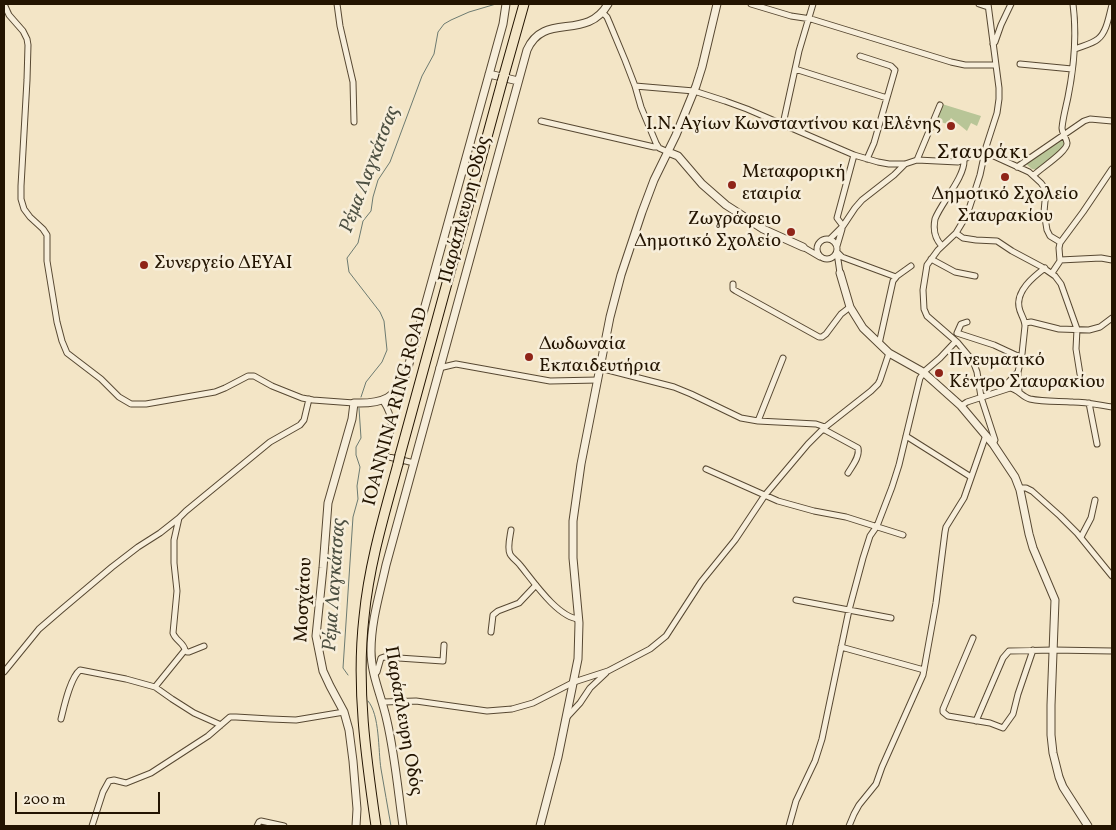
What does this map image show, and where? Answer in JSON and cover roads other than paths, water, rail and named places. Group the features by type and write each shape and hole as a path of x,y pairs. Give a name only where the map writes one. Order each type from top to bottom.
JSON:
{"highway":[{"name":"IOANNINA RING ROAD","path":"376,826 365,743 361,662 364,618 373,560 524,4"}],"street":[{"path":"4,4 9,15 23,31 28,45 22,206 47,235 47,261 57,322 66,351 101,379 122,400 134,404 143,405 215,392 252,376 276,388 309,399 354,403 384,401 390,412 392,423 385,456 414,463"},
{"path":"337,4 353,82 354,122"},
{"name":"Παράπλευρη Οδός","path":"384,401 391,397 398,389 408,371 503,24 506,4"},
{"name":"Παράπλευρη Οδός","path":"403,826 394,754 374,675 371,647 374,619 393,537 527,50 535,37 542,32 588,22 598,17 608,4"},
{"path":"540,826 556,767 578,660 579,619 572,532 581,464 612,304 651,189 694,92 717,4"},
{"path":"751,4 791,16 807,18 951,62 965,65 996,65"},
{"path":"783,124 807,18 812,4"},
{"path":"979,4 988,5 999,88 997,113 968,212 956,234 930,259 925,270 923,284 924,311 927,316 966,351 975,367 979,378 981,397 995,440 993,444"},
{"path":"993,44 1011,4"},
{"path":"1034,175 1065,150 1067,143 1062,125 1074,49 1073,4"},
{"path":"1074,49 1096,41 1100,37 1112,5"},
{"path":"602,12 610,24 658,147"},
{"path":"860,56 891,66 894,69 874,143 867,159"},
{"path":"1020,64 1072,70"},
{"path":"795,69 886,98"},
{"path":"489,74 518,81"},
{"path":"635,86 694,92 726,101 854,155 889,164 905,164 917,160 958,162 979,152 985,152 1025,170 1034,175 1041,183 1046,190 1044,212 1047,230 1050,236 1060,242"},
{"path":"917,160 940,105"},
{"path":"1017,167 1086,120 1112,121"},
{"path":"541,121 658,147 678,156 702,184 726,205 763,228 826,259 840,273"},
{"path":"854,155 837,218 842,226 837,246 840,273 850,307 860,323 889,353 923,372 961,406 993,444 1012,471 1020,488 1031,541 1055,600 1050,735 1053,753 1059,777 1088,826"},
{"path":"942,246 935,234 935,219 957,182 964,160"},
{"path":"803,247 811,247 823,240 830,239 862,200 905,164"},
{"path":"1052,273 1060,263 1060,242 1112,169"},
{"path":"956,234 963,238 997,241 1052,273 1061,284 1077,330 1076,349 1080,374"},
{"path":"830,239 837,246"},
{"path":"818,244 817,251 820,256"},
{"path":"826,259 833,258 837,252"},
{"path":"837,252 842,257 896,276"},
{"path":"1060,260 1101,258 1112,260"},
{"path":"930,259 955,272 975,276"},
{"path":"879,344 892,285 896,276 911,266"},
{"path":"1019,392 1018,372 1022,358 1025,323 1020,310 1019,296 1045,268"},
{"path":"734,284 733,289 736,292 819,337 826,334 841,314 850,307"},
{"path":"1025,323 1030,322 1058,329 1096,329 1112,318"},
{"path":"789,826 796,801 815,761 822,739 849,610 863,558 870,536 877,526 892,487 920,378 923,372 940,358 954,339 961,324 967,322"},
{"path":"958,332 994,345 1022,358"},
{"path":"382,702 416,701 487,710 512,709 533,703 574,682 608,671 650,649 666,636 701,582 735,540 766,495 808,444 824,428 878,384 889,353"},
{"path":"758,420 783,358"},
{"path":"440,368 456,364 550,381 598,380"},
{"path":"600,368 674,387 741,418 816,424 858,448 858,455 848,473"},
{"path":"1002,390 1018,372"},
{"path":"961,406 967,402 1011,388 1031,399 1112,406"},
{"path":"4,672 39,629 112,567 180,518 264,447 300,425 304,420 309,399"},
{"name":"Μοσχάτου","path":"354,403 352,419 328,503 316,641 323,671 344,712 348,730 353,761 357,809 356,826"},
{"path":"1089,403 1097,444"},
{"path":"850,826 856,810 878,781 882,767 923,677 946,529 962,502 986,435"},
{"path":"906,436 971,477"},
{"path":"706,469 784,503 846,517 903,535"},
{"path":"1020,488 1028,488 1034,492 1068,523 1112,576"},
{"path":"1081,537 1091,518 1095,500"},
{"path":"180,518 174,545 177,591 173,633 187,652 204,646"},
{"path":"511,530 509,553 521,565 544,595 566,615 579,619"},
{"path":"491,632 494,614 519,603 536,585"},
{"path":"796,600 891,618"},
{"path":"973,638 942,711 943,714 948,716 1004,727 1013,714 1033,650"},
{"path":"374,675 377,672 381,658 384,657 443,661 444,645"},
{"path":"841,647 924,670"},
{"path":"155,687 185,650"},
{"path":"976,720 1005,655 1012,650 1112,651"},
{"path":"61,719 69,690 79,670 155,687 194,713 221,725"},
{"path":"567,717 590,688 608,671"},
{"path":"92,826 109,781 114,780 126,783 151,773 208,736 227,718 296,720 344,712"},
{"path":"257,826 261,821 284,826"}],"waterway":[{"name":"Ρέμα Λαγκάτσας","path":"361,397 366,382 382,362 387,350 384,321 380,312 349,272 347,258 358,243 363,221 371,211 378,180 390,162 422,76 434,54 438,32 444,24 451,20 469,12 496,4"},
{"name":"Ρέμα Λαγκάτσας","path":"348,675 343,668 353,517 358,499 357,486 360,467 356,455 356,447 361,438 359,408"},
{"name":"Ρέμα Λαγκάτσας","path":"368,701 372,707 377,724 381,769 391,826"}],"place":[{"name":"Ι.Ν. Αγίων Κωνσταντίνου και Ελένης","path":"951,126"},
{"name":"Δημοτικό Σχολείο Σταυρακίου","path":"1005,177"},
{"name":"Μεταφορική εταιρία","path":"732,185"},
{"name":"Ζωγράφειο Δημοτικό Σχολείο","path":"791,232"},
{"name":"Συνεργείο ΔΕΥΑΙ","path":"144,265"},
{"name":"Δωδωναία Εκπαιδευτήρια","path":"529,357"},
{"name":"Πνευματικό Κέντρο Σταυρακίου","path":"939,373"}],"district":[{"name":"Σταυράκι","path":"983,154"}]}
